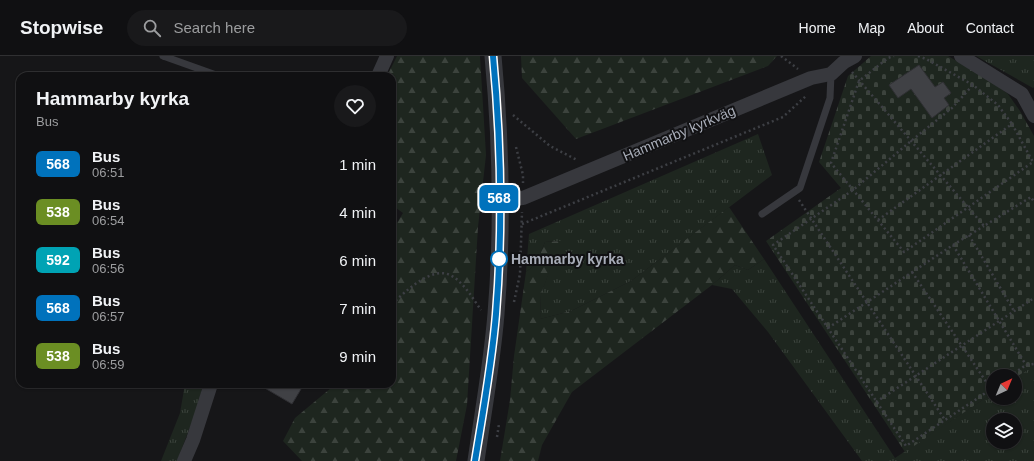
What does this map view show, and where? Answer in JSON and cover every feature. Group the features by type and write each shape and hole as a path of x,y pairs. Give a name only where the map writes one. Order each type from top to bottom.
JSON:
{"street":[{"path":"380,72 387,56"},
{"path":"476,461 496,315 499,264 500,152 493,56"},
{"path":"961,56 1022,94 1034,116"},
{"path":"831,74 849,59"},
{"name":"Hammarby kyrkväg","path":"499,200 523,198 811,78 831,74"},
{"path":"184,461 193,440 210,388"}],"lane":[{"path":"163,56 208,72"},
{"path":"762,214 800,188 830,98 831,74"}],"path":[{"path":"781,56 811,78"},
{"path":"894,56 888,58 860,81 831,163 904,252 1033,162 1012,124 998,105 973,84 918,56"},
{"path":"849,59 860,81 984,226"},
{"path":"973,84 952,108 853,190 773,245 906,446 986,392"},
{"path":"522,224 783,118 810,93"},
{"path":"512,115 550,146 595,169"},
{"path":"878,220 1012,124"},
{"path":"794,192 945,420"},
{"path":"828,328 953,245 1031,197 1034,202"},
{"path":"969,235 1014,311"},
{"path":"953,245 1026,365"},
{"path":"912,272 961,346 986,380"},
{"path":"396,301 422,279 435,274 450,275 461,284 483,312"},
{"path":"876,402 1034,298"},
{"path":"1020,369 1026,365 1034,364"}],"green space":[{"path":"397,56 480,56 486,155 478,227 467,405 456,461 302,461 283,441 295,418 331,388 396,388 396,224 403,213 396,208 396,72 389,72"},
{"path":"521,56 777,56 768,66 576,139 522,78"},
{"path":"871,56 948,56 988,79 1008,94 1020,111 1034,136 1034,370 1027,370 1022,373 1022,369 986,369 986,398 905,452 766,241 841,188 819,162 848,76"},
{"path":"976,56 1034,56 1034,87 1033,88"},
{"path":"758,134 772,175 631,281 571,311 540,319 541,294 560,241 545,242 536,264 526,272 529,234"},
{"path":"729,207 764,259 748,270 735,265 712,285 572,392 542,445 538,461 500,461 510,400 514,356 526,272 536,264 545,242 561,241 541,294 540,319 571,311 631,281"},
{"path":"764,259 895,458 986,398 986,405 1022,405 1022,373 1027,370 1034,370 1034,461 862,461 768,332 732,289 712,285 735,265 748,270"},
{"path":"184,388 202,388 198,406 177,461 161,461 180,413"}],"building":[{"path":"919,65 935,87 943,82 951,93 944,98 949,105 932,118 911,89 898,98 889,85"},
{"path":"265,388 302,388 292,404"}],"bus line":[{"name":"568","path":"475,461 483,416 496,315 499,264 500,152 493,56"}],"place":[{"name":"Hammarby kyrka","path":"499,259"}]}
